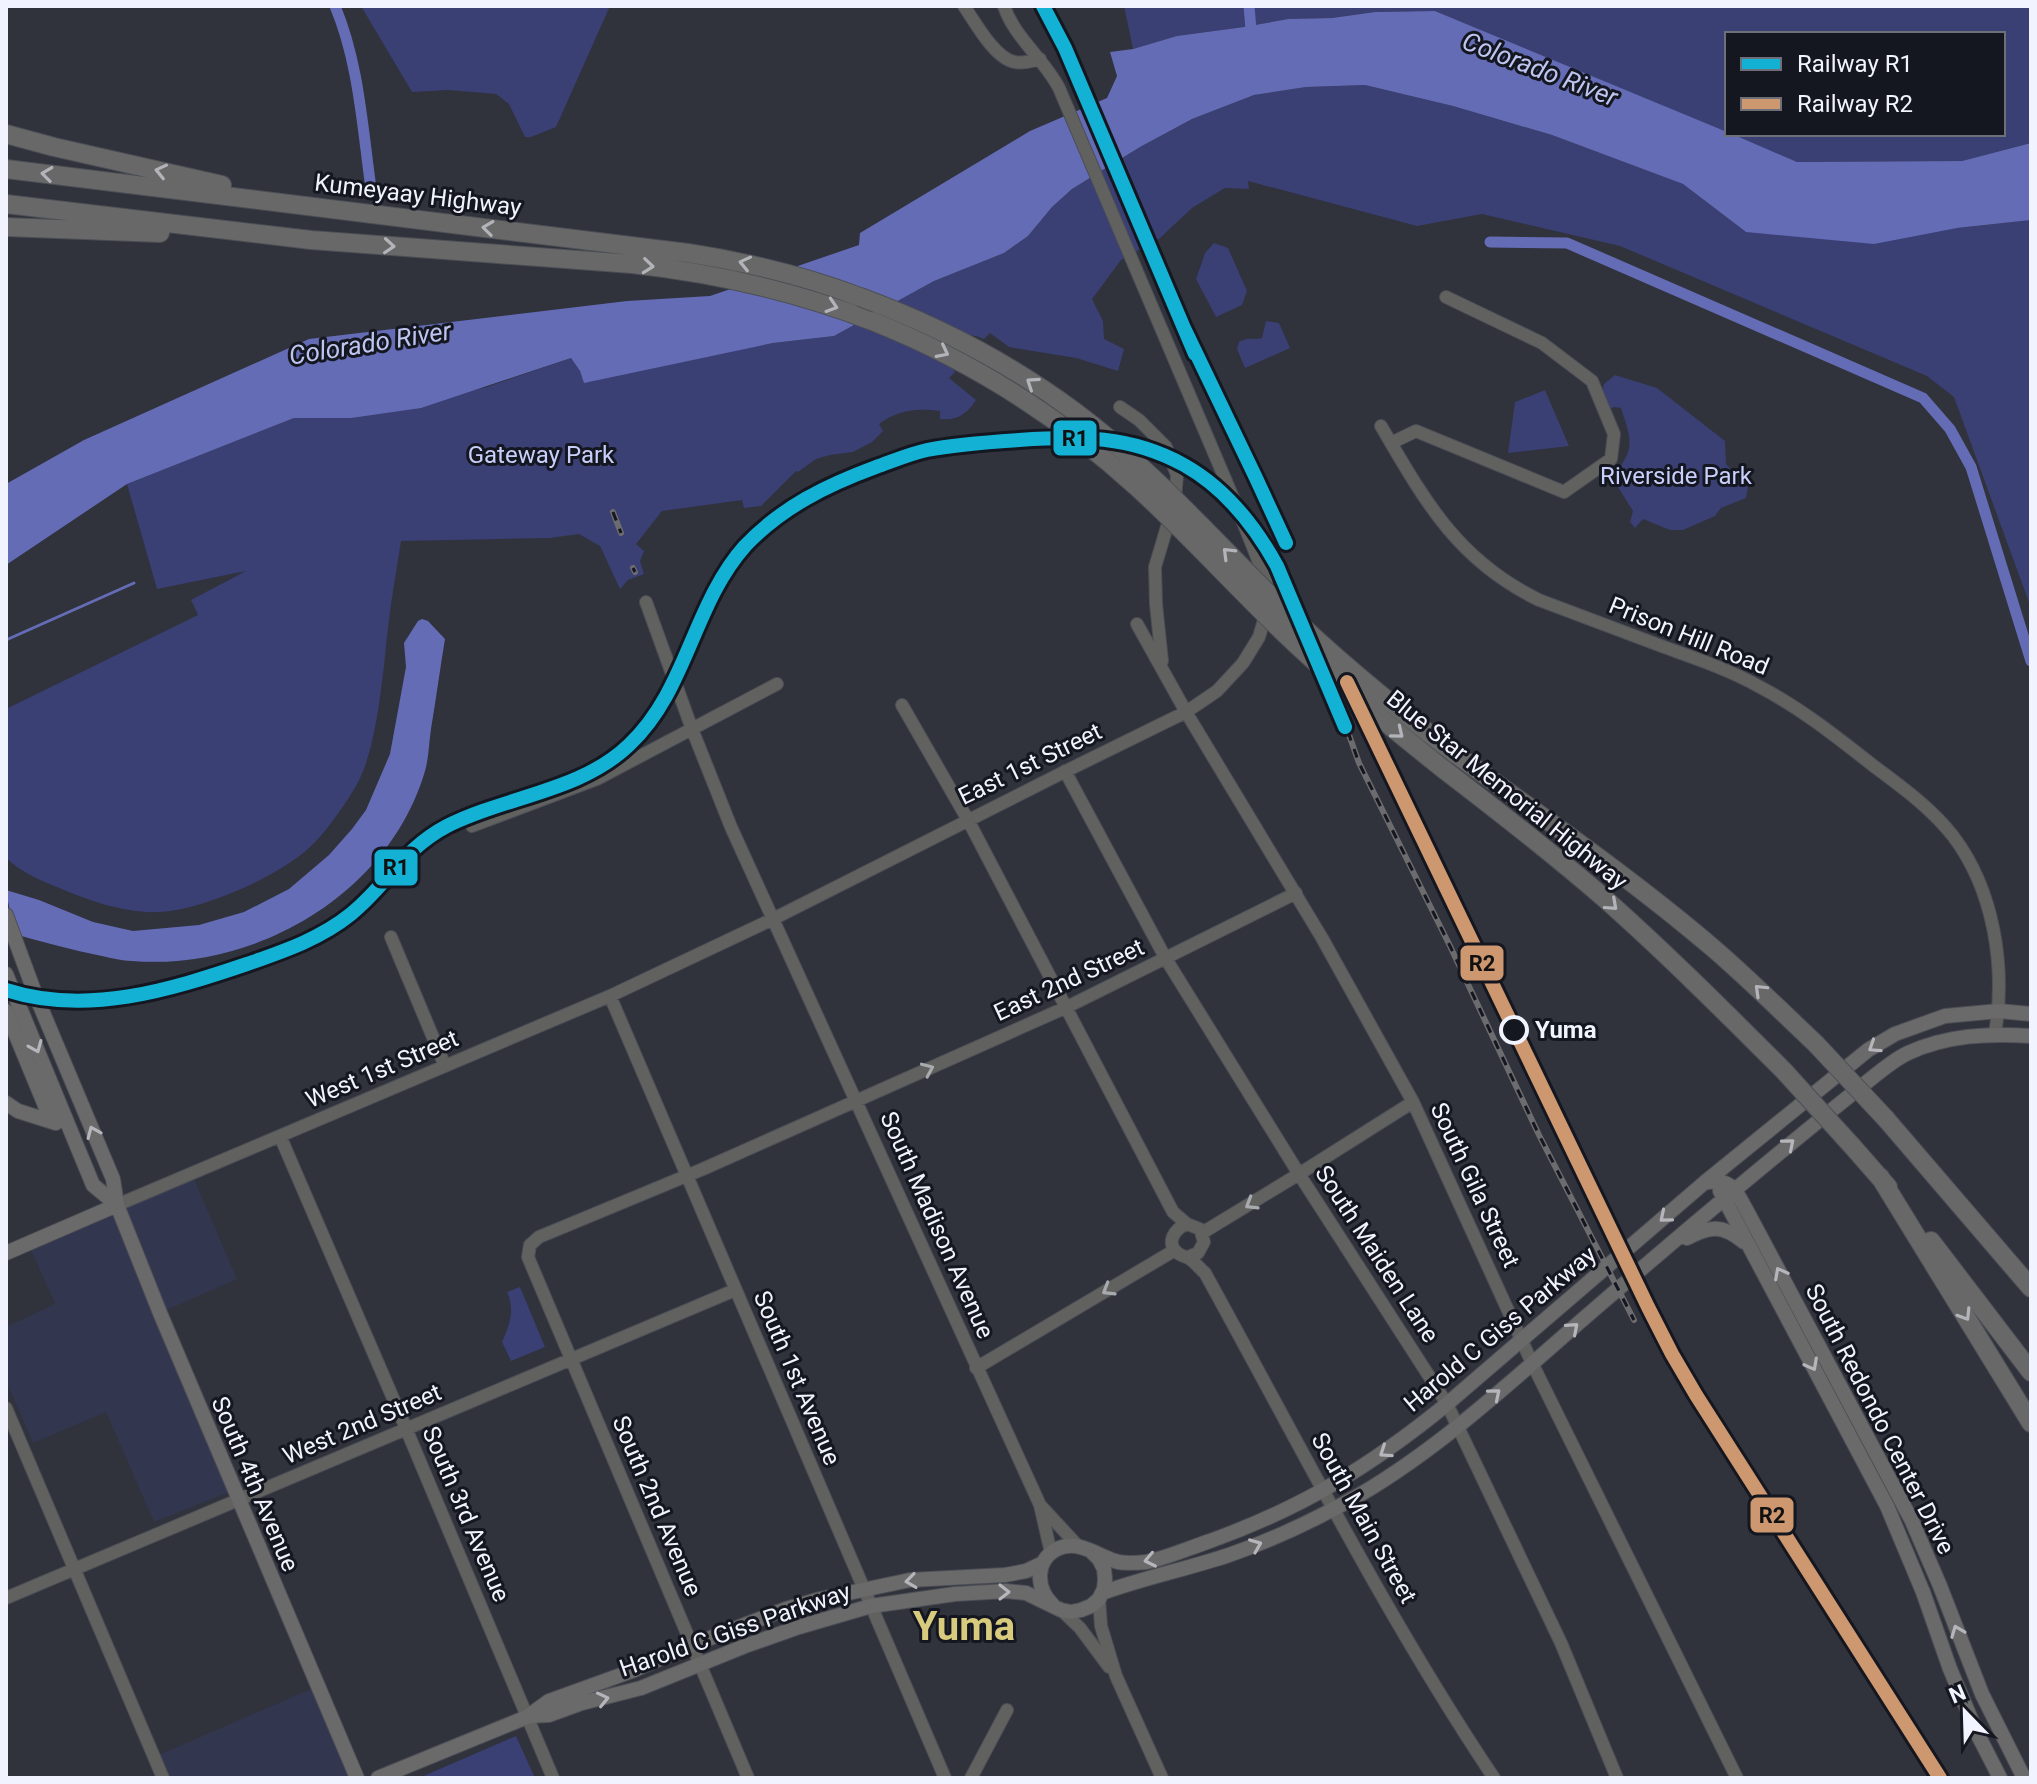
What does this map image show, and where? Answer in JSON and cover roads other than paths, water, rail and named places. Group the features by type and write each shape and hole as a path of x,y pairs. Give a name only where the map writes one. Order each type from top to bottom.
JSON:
{"highway":[{"path":"6,134 319,207"},
{"name":"Kumeyaay Highway","path":"6,169 688,253 757,266 821,283"},
{"name":"Kumeyaay Highway","path":"6,204 311,240 658,267 748,282 792,293"},
{"path":"6,227 311,240"},
{"name":"Blue Star Memorial Highway","path":"821,283 902,313 965,343 1074,411 1142,467 1282,607 1534,839 1695,981 1784,1071 1880,1177 2031,1372"},
{"name":"Blue Star Memorial Highway","path":"792,293 861,316 935,348 993,380 1066,428 1139,489 1338,683 1624,876 1676,917 1753,983 1816,1044 1921,1158 2031,1288"},
{"path":"1921,1158 1978,1208 2031,1272"},
{"path":"1880,1177 2031,1423"}],"main road":[{"path":"6,915 36,996 113,1179 117,1205"},
{"path":"6,974 93,1185 117,1205"},
{"path":"6,1011 51,1120"},
{"name":"Harold C Giss Parkway","path":"1085,1549 1117,1562 1147,1562 1256,1524 1323,1491 1405,1438 1712,1182 1730,1162 1857,1059 1895,1034 1945,1016 1999,1011 2031,1014"},
{"name":"Harold C Giss Parkway","path":"1100,1596 1139,1580 1227,1556 1275,1537 1363,1492 1457,1426 1759,1169 1907,1053 1953,1038 1995,1033 2031,1036"},
{"path":"6,1103 18,1111 51,1120 71,1130"},
{"path":"1748,1213 1748,1195 1759,1169"},
{"name":"South Redondo Center Drive","path":"1712,1182 1748,1213 1912,1521 1982,1694 2024,1778"},
{"name":"South Redondo Center Drive","path":"1729,1194 1749,1246 1887,1506 1923,1592 1950,1669 2000,1778"},
{"name":"West 1st Street","path":"6,1253 117,1205"},
{"name":"South 4th Avenue","path":"117,1205 357,1778"},
{"path":"1665,1249 1703,1229 1711,1228 1722,1228 1749,1246"},
{"path":"1059,1548 1085,1549 1099,1559 1104,1569 1105,1579 1100,1596 1091,1606 1081,1610 1071,1612 1057,1608 1046,1599 1039,1582 1047,1558 1059,1548"},
{"name":"Harold C Giss Parkway","path":"378,1778 527,1717 549,1701 786,1609 910,1580 1026,1571 1047,1558"},
{"name":"Harold C Giss Parkway","path":"527,1717 549,1715 641,1688 799,1627 871,1606 955,1594 1006,1591 1026,1593 1057,1608"}],"street":[{"path":"964,6 1004,59 1019,63 1040,59 1007,16 1004,6"},
{"name":"East 1st Street","path":"773,919 1186,712 1217,691 1238,670 1259,637 1268,609 1263,571 1059,88 1040,59"},
{"path":"1391,443 1416,431 1564,492 1611,459 1614,434 1592,381 1542,343 1446,297"},
{"path":"1120,407 1139,420 1166,447 1177,475 1175,500 1155,567 1159,642 1164,671"},
{"name":"Prison Hill Road","path":"1381,426 1448,530 1475,557 1505,580 1539,600 1711,664 1758,685 1818,723 1931,811 1962,848 1983,895 1993,929 1999,1011 1995,1033"},
{"name":"South Madison Avenue","path":"646,602 731,827 1040,1505 1047,1558"},
{"name":"South Gila Street","path":"1137,624 1186,712 1296,893 1413,1102 1532,1363 1737,1778"},
{"path":"472,826 597,779 777,684"},
{"path":"902,705 968,820 1173,1212 1202,1233 1204,1242 1201,1250 1193,1256 1178,1254 1175,1250 1172,1242 1173,1212"},
{"name":"South Maiden Lane","path":"1065,771 1166,959 1447,1404 1561,1643 1617,1778"},
{"name":"East 2nd Street","path":"857,1100 1067,1007 1296,893"},
{"name":"West 1st Street","path":"117,1205 610,996 773,919"},
{"path":"391,937 445,1066"},
{"name":"South 1st Avenue","path":"610,996 945,1778"},
{"path":"687,1176 857,1100"},
{"path":"1202,1233 1413,1102"},
{"name":"South 3rd Avenue","path":"280,1136 553,1778"},
{"name":"South 2nd Avenue","path":"687,1176 539,1237 530,1245 528,1257 748,1778"},
{"path":"1174,1234 1179,1227 1187,1224"},
{"path":"976,1368 1175,1250"},
{"name":"South Main Street","path":"1201,1250 1205,1273"},
{"name":"South Main Street","path":"1188,1257 1205,1273 1396,1622 1494,1778"},
{"name":"West 2nd Street","path":"6,1598 735,1290"},
{"path":"6,1408 163,1778"},
{"path":"1040,1505 1085,1549"},
{"path":"1100,1596 1101,1626 1116,1676 1162,1778"},
{"path":"1057,1608 1080,1628 1116,1676"},
{"path":"971,1778 1007,1710"}],"water":[{"name":"Colorado River","path":"1435,11 1725,131 1725,136 1737,136 1797,162 1962,161 2031,143 2031,220 1957,228 1874,244 1746,232 1683,184 1552,135 1453,106 1365,85 1306,87 1254,95 1192,119 1072,189 1028,236 1004,253 934,281 834,336 773,343 584,383 571,358 421,408 351,418 294,418 127,484 6,565 6,484 84,440 309,339 627,301 710,296 859,245 860,233 1030,131 1107,98 1117,76 1110,52 1133,49 1177,36 1288,19 1332,18 1375,12"},
{"path":"422,619 428,621 445,639 425,771 407,815 381,854 349,888 312,916 270,938 225,953 179,961 121,960 14,934 6,890 93,922 133,931 199,925 244,912 289,889 329,855 366,810 390,754 406,667 404,643"}],"waterway":[{"path":"335,6 354,70 370,181"},
{"path":"1249,6 1252,41"},
{"path":"1490,242 1567,243 1923,398 1950,429 1971,467 2031,661"},
{"path":"6,640 134,583"}],"railway":[{"path":"6,990 67,1001 158,991 247,964 327,931 364,903 407,856 432,835 493,807 565,783 610,761 649,723 677,674 727,569 759,532 790,509 840,481 927,450 973,444 1083,438 1144,448 1199,474 1238,509 1277,566 1345,727"},
{"path":"613,512 621,533"},
{"path":"633,568 635,572"},
{"path":"1342,715 1359,763 1539,1135 1634,1320"}],"rail line":[{"name":"R1","path":"1043,6 1065,48 1195,354"},
{"name":"R1","path":"1184,328 1286,543"},
{"name":"R1","path":"6,990 67,1001 158,991 247,964 327,931 364,903 407,856 432,835 493,807 565,783 610,761 649,723 677,674 727,569 759,532 790,509 840,481 927,450 973,444 1083,438 1144,448 1199,474 1238,509 1277,566 1345,727"},
{"name":"R2","path":"1347,682 1672,1354 1940,1778"}],"place":[{"name":"Yuma","path":"1514,1030"}],"district":[{"name":"Yuma","path":"964,1626"}],"park label":[{"name":"Gateway Park","path":"541,455"},
{"name":"Riverside Park","path":"1676,476"}]}
